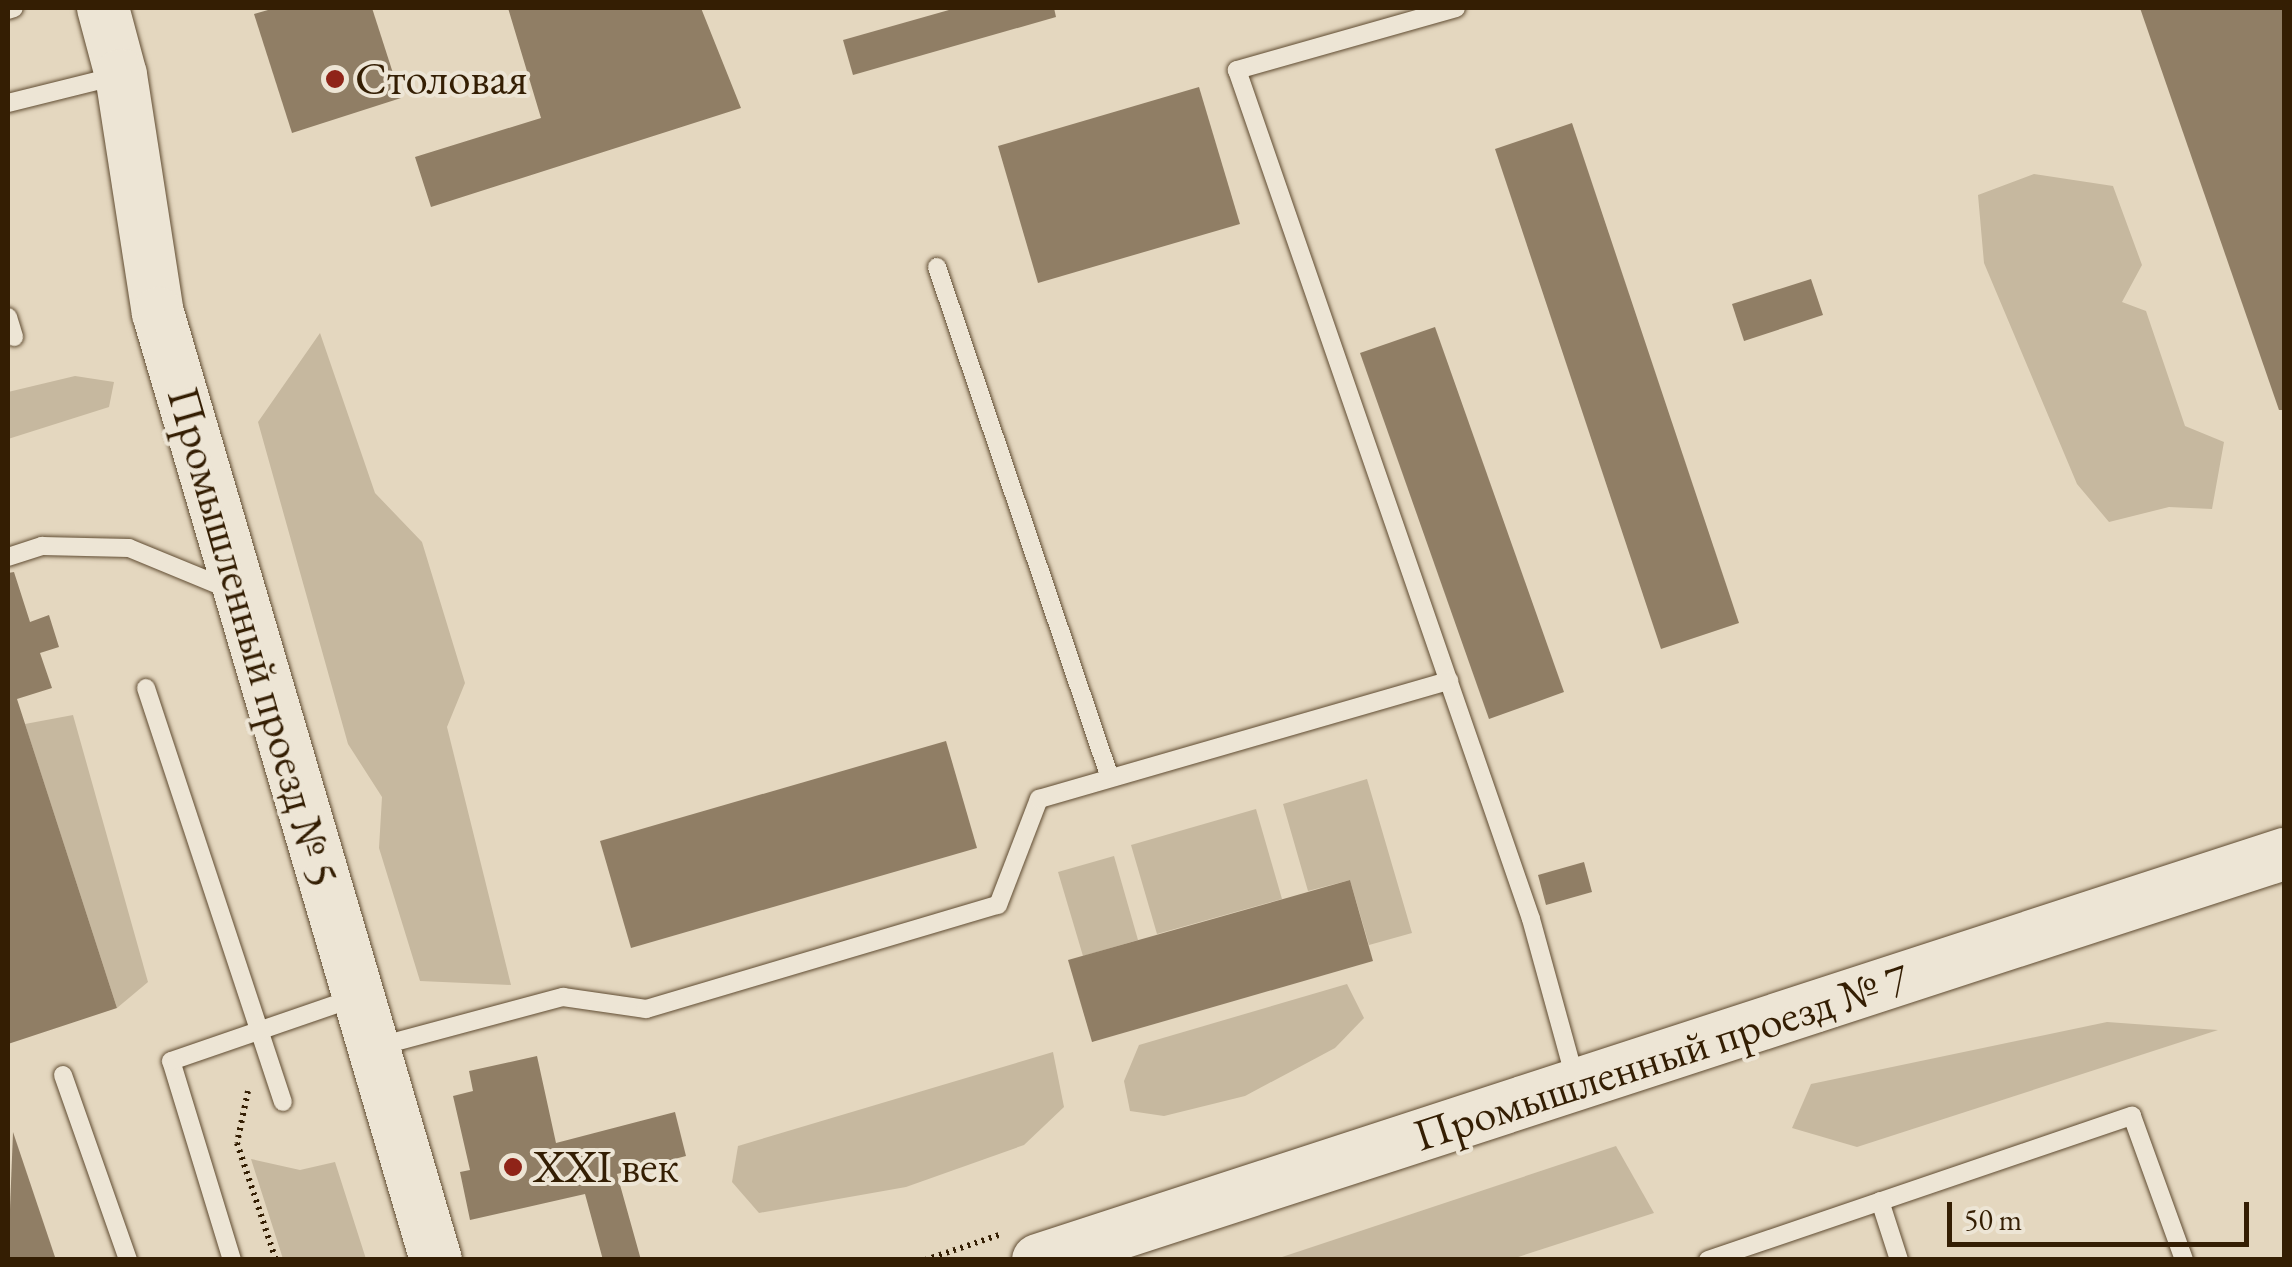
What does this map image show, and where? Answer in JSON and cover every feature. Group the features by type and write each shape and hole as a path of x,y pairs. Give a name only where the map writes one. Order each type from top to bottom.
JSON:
{"street":[{"name":"Промышленный проезд № 5","path":"103,8 121,75 158,313 436,1260"},
{"name":"Промышленный проезд № 7","path":"1038,1260 2284,854"}],"lane":[{"path":"1456,8 1237,70 1531,918 1577,1085"},
{"path":"8,104 121,75"},
{"path":"937,266 1110,778"},
{"path":"8,316 14,337"},
{"path":"8,557 42,546 129,548 240,594"},
{"path":"374,1048 563,996 646,1010 998,904 1038,799 1448,681"},
{"path":"146,688 284,1102"},
{"path":"232,1260 171,1061 358,997"},
{"path":"63,1075 128,1260"},
{"path":"1708,1260 2132,1116 2184,1260"},
{"path":"1880,1201 1899,1260"}],"path":[{"path":"260,1031 237,1143 276,1260"}],"shaded area":[{"path":"2034,174 2113,186 2142,265 2122,302 2146,311 2185,426 2224,442 2212,509 2169,507 2109,522 2077,484 1984,263 1978,195"},
{"path":"320,333 375,493 422,542 465,683 447,727 511,985 420,981 379,848 382,797 348,744 258,422"},
{"path":"75,376 114,382 109,407 8,439 8,392"},
{"path":"73,715 148,982 117,1008 25,724"},
{"path":"1367,779 1412,933 1369,945 1350,880 1308,891 1283,804"},
{"path":"1256,809 1282,899 1157,934 1131,845"},
{"path":"1114,856 1138,940 1083,956 1058,872"},
{"path":"1347,984 1364,1018 1335,1048 1245,1096 1164,1116 1130,1111 1124,1081 1139,1045"},
{"path":"2107,1022 2218,1030 1857,1147 1792,1128 1811,1084"},
{"path":"1053,1052 1064,1107 1024,1145 906,1187 759,1213 732,1182 738,1146"},
{"path":"1616,1146 1654,1213 1512,1259 1276,1259"},
{"path":"251,1159 300,1170 335,1162 366,1259 283,1259"}],"building":[{"name":"Столовая","path":"275,8 372,8 401,98 292,133 254,14"},
{"path":"508,8 701,8 741,108 431,207 415,157 541,118"},
{"path":"956,8 1054,8 1056,17 853,75 843,40"},
{"path":"2140,8 2284,8 2284,410 2279,410"},
{"path":"1199,87 1240,224 1038,283 998,146"},
{"path":"1572,123 1739,623 1661,649 1495,149"},
{"path":"1811,279 1823,315 1744,341 1732,304"},
{"path":"1435,327 1564,692 1489,719 1360,353"},
{"path":"14,572 30,622 49,615 59,647 40,653 52,688 17,699 117,1008 8,1044 8,573"},
{"path":"946,741 977,848 631,948 600,841"},
{"path":"1584,862 1592,892 1546,905 1538,875"},
{"path":"1350,880 1373,961 1092,1042 1068,960"},
{"path":"537,1056 556,1143 675,1112 686,1156 617,1174 641,1260 603,1260 585,1194 470,1220 460,1172 470,1170 453,1096 473,1091 469,1071"},
{"path":"13,1132 56,1260 8,1260"}],"place":[{"name":"Столовая","path":"335,79"},
{"name":"XXI век","path":"513,1167"}]}
